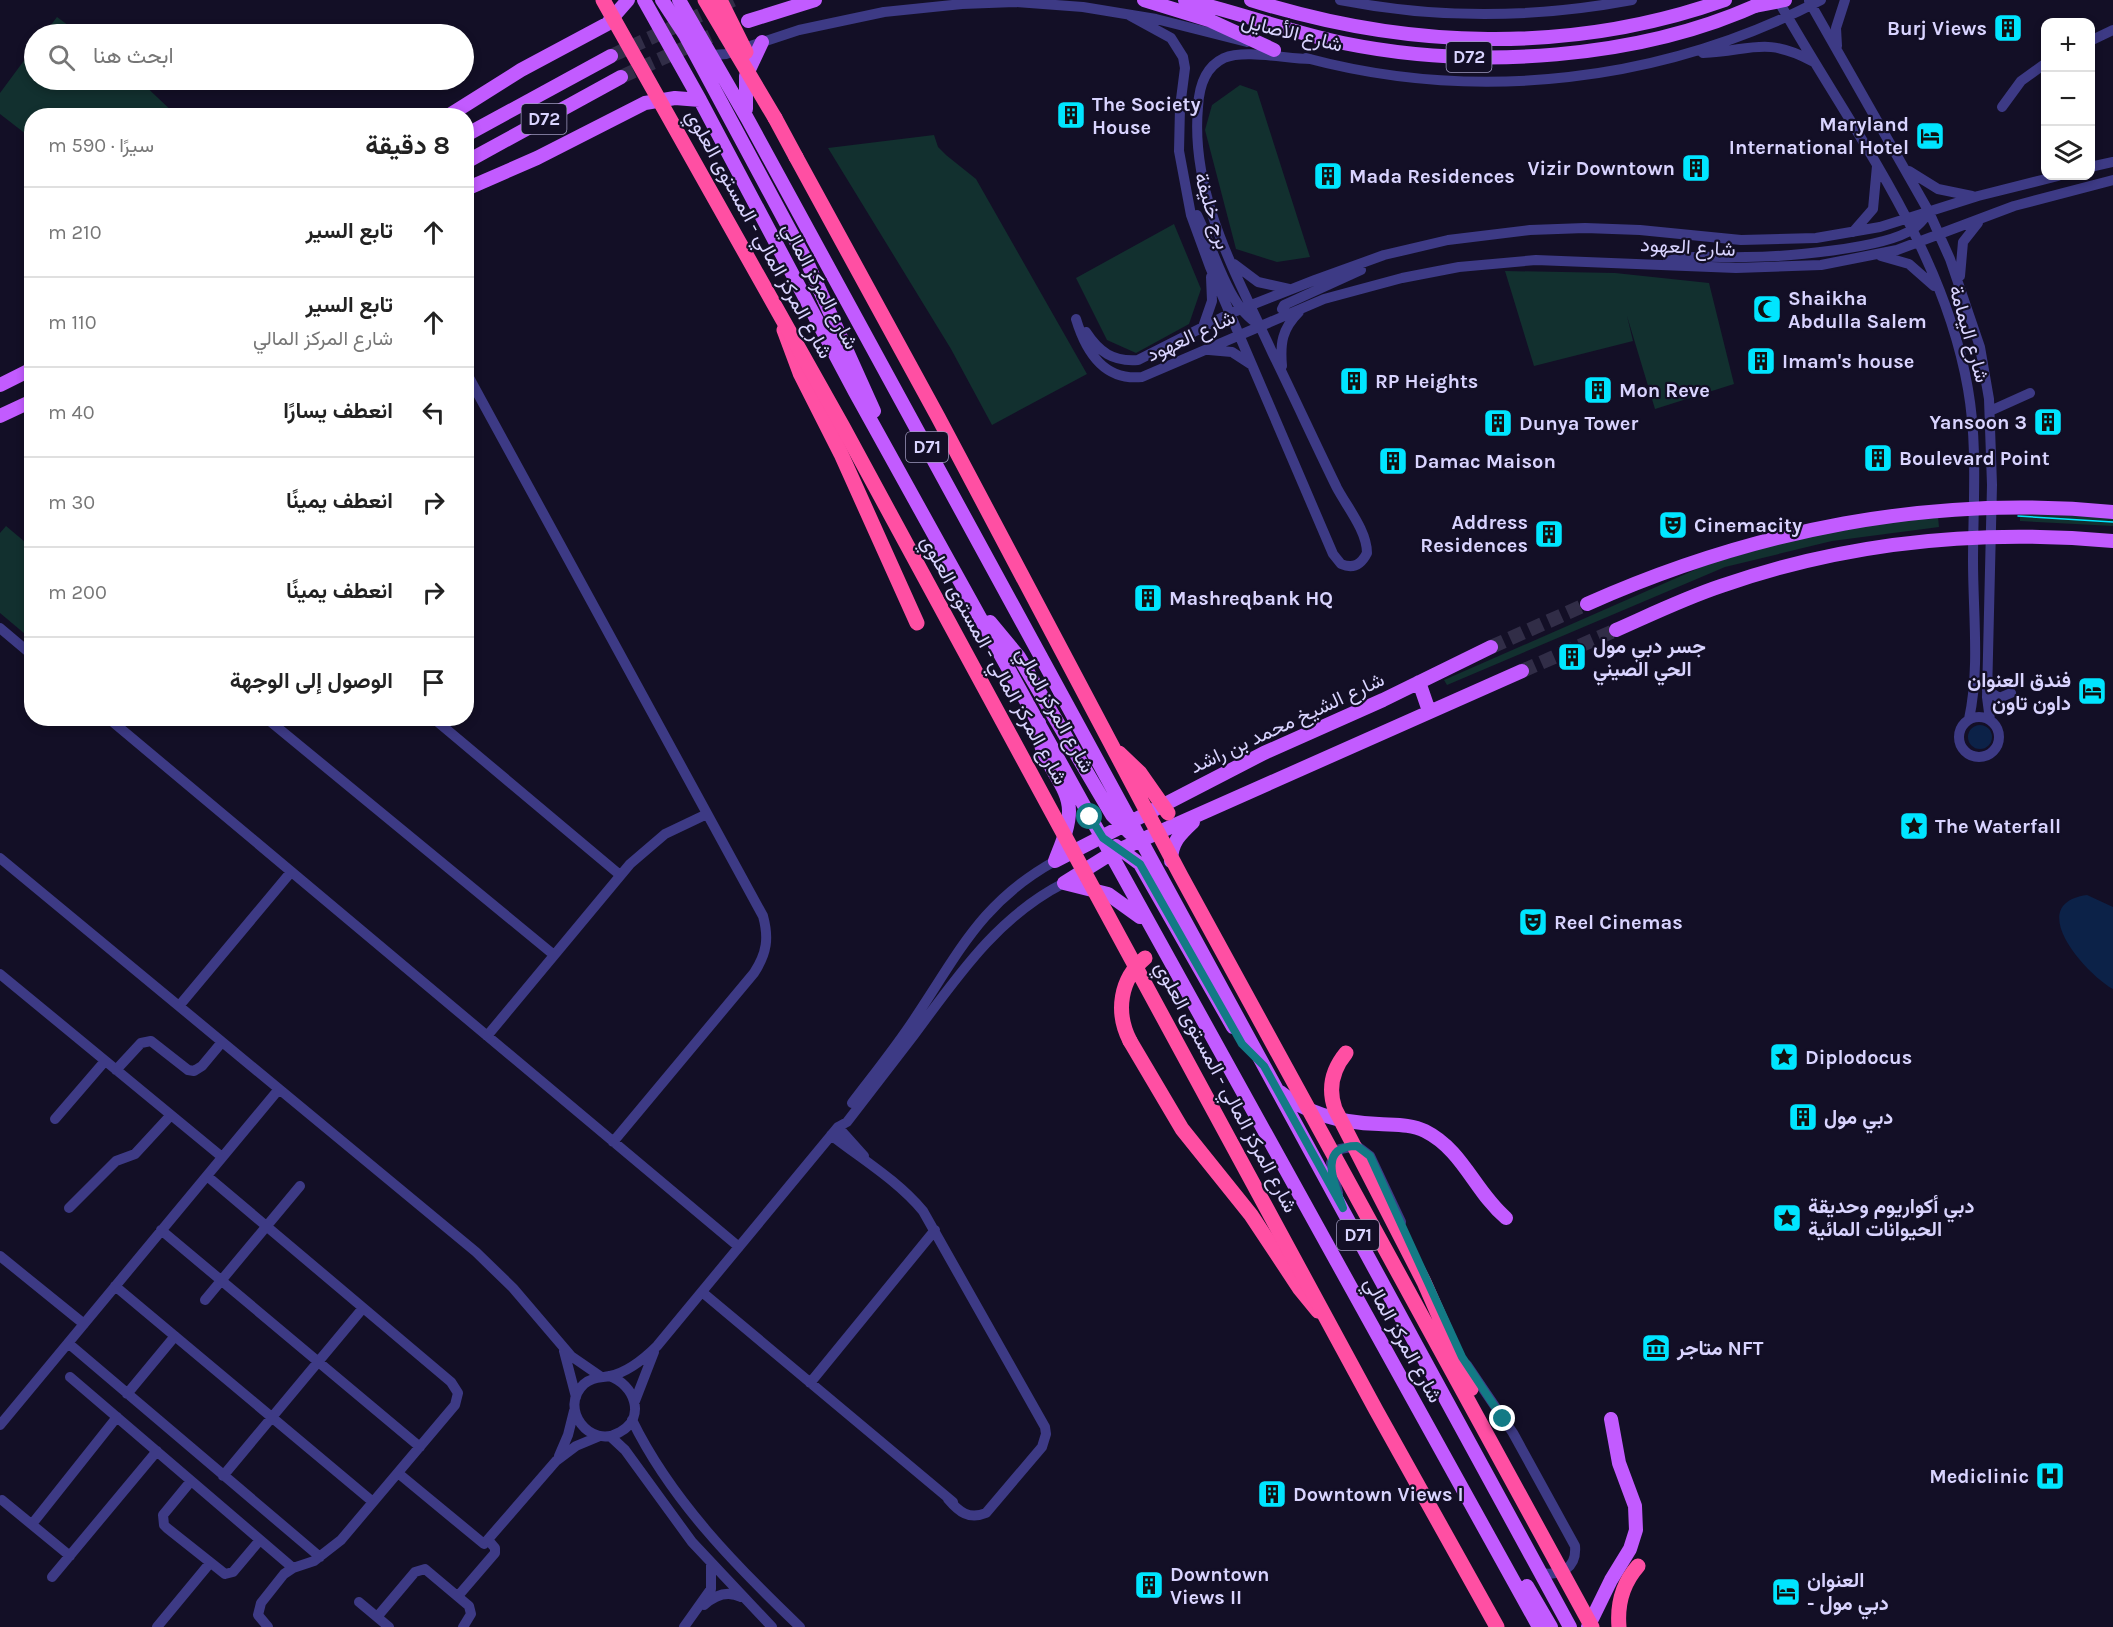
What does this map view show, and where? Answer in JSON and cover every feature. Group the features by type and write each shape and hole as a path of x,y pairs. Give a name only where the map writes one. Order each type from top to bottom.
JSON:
{"highway":[{"name":"شارع المركز المالي - المستوى العلوي","path":"603,0 780,316 1497,1627"},
{"path":"705,0 775,118"},
{"name":"D71","path":"720,0 775,118 932,406 1113,749 1590,1627"},
{"path":"780,316 800,373 841,454 917,623"},
{"path":"1113,749 1134,766 1168,813"},
{"path":"1145,958 1133,969 1123,992 1121,1009 1126,1033 1182,1130 1262,1230 1304,1294 1327,1318"},
{"path":"1346,1053 1335,1069 1332,1082 1335,1110 1424,1281 1465,1372 1482,1426"},
{"path":"1619,1627 1618,1612 1622,1592 1629,1577 1638,1566"}],"main road":[{"path":"461,108 521,70 607,24 628,0"},
{"name":"شارع المركز المالي","path":"644,0 700,100 813,316 1103,838 1117,851 1123,878 1150,928 1504,1560 1539,1627"},
{"path":"663,0 679,1"},
{"path":"663,0 685,35 816,280 902,475"},
{"path":"748,21 815,0"},
{"path":"1144,0 1220,25 1274,50"},
{"name":"شارع الأصايل","path":"1185,0 1346,43 1405,52 1474,57 1553,54 1612,46 1689,28 1768,0"},
{"name":"شارع الأصايل","path":"1251,0 1306,16 1368,30 1432,38 1496,40 1560,37 1618,29 1671,17 1725,0"},
{"path":"1755,6 1785,0"},
{"name":"شارع المركز المالي","path":"679,1 747,118 1102,765 1118,811"},
{"path":"747,118 744,92 746,76 762,42"},
{"name":"D72","path":"474,131 611,56"},
{"name":"D72","path":"474,158 621,77"},
{"path":"474,186 537,158 635,107 665,99 700,100"},
{"path":"0,385 24,373"},
{"path":"0,416 24,405"},
{"path":"1587,604 1681,565 1762,541 1845,523 1992,506 2056,507 2113,512"},
{"path":"1616,630 1688,598 1781,567 1878,546 1973,538 2113,541"},
{"path":"977,610 1019,657 1118,811 1141,840"},
{"name":"شارع الشيخ محمد بن راشد","path":"1055,861 1264,753 1491,647"},
{"path":"1064,883 1117,851 1522,671"},
{"path":"1419,682 1429,711"},
{"path":"1039,721 1041,749 1068,805 1063,840 1055,861"},
{"path":"1102,765 1140,796 1149,798 1184,794"},
{"path":"1179,908 1171,852 1182,832 1200,816"},
{"name":"شارع المركز المالي","path":"1141,840 1570,1627"},
{"path":"1117,851 1140,864 1242,1044 1264,1066"},
{"path":"1123,878 1131,864 1140,864"},
{"path":"1064,883 1098,890 1118,899 1150,928"},
{"path":"1276,1089 1303,1107 1323,1115 1355,1122 1413,1127 1425,1131 1454,1152 1491,1206 1506,1218"},
{"path":"1590,1627 1611,1580 1630,1549 1636,1530 1635,1506 1619,1463 1611,1419"},
{"path":"1504,1560 1525,1583 1551,1627"}],"street":[{"path":"1340,0 1414,10 1495,14 1552,11 1632,0"},
{"name":"شارع اليمامة","path":"1779,0 1913,229 1957,343 1968,391 1972,430 1973,685 1969,719"},
{"path":"1838,52 1836,28 1845,0"},
{"path":"679,1 685,35 700,49 712,55"},
{"name":"شارع الأصايل","path":"712,55 726,54 819,25 857,17 962,4 1038,3 1183,25 1310,59 1421,79 1513,81 1594,74 1693,53 1788,16 1814,2"},
{"name":"شارع اليمامة","path":"1814,2 1838,52 1929,212 1960,285 1980,347 1990,411 1992,538 1987,690 1990,720"},
{"name":"برج خليفة","path":"1129,15 1171,38 1183,57 1185,68 1179,129 1185,194 1210,267 1240,309 1240,333 1333,554 1341,564 1353,566 1360,564 1367,553 1365,540 1283,375"},
{"path":"2095,39 2113,30"},
{"path":"1693,53 1772,45 1795,51 1814,62"},
{"path":"1240,309 1229,259 1207,198 1198,158 1196,121 1201,84 1214,64 1237,54 1310,59"},
{"path":"2002,108 2021,81 2041,67"},
{"path":"2095,166 2113,162"},
{"path":"1903,164 1919,179 1938,189 1957,195 1978,196"},
{"path":"1851,234 1873,209 1877,165"},
{"name":"شارع العهود","path":"2042,180 1978,196 1851,234 1789,240 1741,240 1640,230 1557,228 1457,238 1384,255 1292,289 1240,309 1148,357 1127,361 1107,355 1098,349 1076,319 1095,360 1106,370 1120,376 1134,378 1149,375 1260,324 1304,307 1344,292 1383,282 1497,262 1575,259 1764,268 1821,265 1875,255 1920,243 1990,214 2046,196 2113,180"},
{"path":"1185,194 1198,216 1240,309 1260,324 1283,375"},
{"path":"1660,264 1689,257 1764,257 1828,251 1900,235 1913,229 1929,212"},
{"path":"1960,285 1960,254 1963,242 1971,228 1990,214"},
{"path":"1288,314 1283,312 1284,305 1366,267 1384,255"},
{"path":"1875,255 1909,264 1931,282 1939,293"},
{"path":"1229,259 1242,272 1258,282 1275,288 1292,289"},
{"path":"1203,327 1212,301 1210,267"},
{"path":"1283,375 1280,348 1283,333 1304,307"},
{"path":"1205,350 1232,352 1255,367"},
{"path":"474,387 763,916 767,930 767,946 754,973 613,1142"},
{"path":"1989,399 2028,391 1990,411"},
{"path":"0,628 24,648"},
{"path":"1987,690 1999,698 2011,693"},
{"path":"1983,717 1997,727 2000,740 1993,753 1979,758 1967,753 1960,743 1960,731 1969,719 1983,717"},
{"path":"118,726 739,1247"},
{"path":"276,726 554,955"},
{"path":"443,726 620,875"},
{"path":"487,1036 620,875 659,838 707,814"},
{"path":"0,858 476,1252 513,1288 563,1348 580,1364 626,1384 635,1401"},
{"path":"835,1131 841,1118 908,1029 982,917 1019,882 1055,861"},
{"path":"179,1006 291,872"},
{"path":"556,1461 568,1436 575,1402 585,1383 635,1364 657,1346 835,1131 849,1119 968,961 1014,917 1064,883"},
{"path":"0,974 222,1157"},
{"path":"116,1070 141,1043 151,1041 188,1070 194,1071 202,1066 222,1042"},
{"path":"55,1119 105,1061"},
{"path":"0,1425 279,1089"},
{"path":"69,1209 116,1161 135,1154 171,1115"},
{"path":"702,1292 948,1499 973,1509 996,1501 1037,1451 1040,1431 1037,1417 935,1230 915,1202 835,1131"},
{"path":"1343,1208 1331,1163 1340,1149 1357,1146 1365,1150 1375,1164 1466,1364 1513,1433 1573,1540 1576,1552 1568,1569 1557,1574 1541,1573"},
{"path":"207,1176 451,1382 458,1393 454,1405 336,1545 320,1557 284,1574 258,1606 260,1619 268,1627"},
{"path":"205,1300 300,1186"},
{"path":"162,1230 420,1447"},
{"path":"810,1383 935,1230"},
{"path":"0,1256 84,1324"},
{"path":"115,1286 373,1502"},
{"path":"223,1476 363,1308"},
{"path":"127,1394 175,1336"},
{"path":"68,1343 320,1557"},
{"path":"398,1473 484,1544 489,1541 556,1461 576,1446 619,1433 632,1420 644,1373 657,1346"},
{"path":"563,1348 572,1372 575,1402 582,1426 605,1436 625,1450 674,1520 772,1627"},
{"path":"70,1377 293,1568"},
{"path":"32,1524 117,1417"},
{"path":"632,1420 656,1463 692,1512 752,1579 800,1627"},
{"path":"52,1577 157,1451"},
{"path":"191,1481 166,1512 163,1520 167,1528 225,1574 233,1572 260,1540"},
{"path":"4,1498 70,1556"},
{"path":"458,1596 495,1553 495,1548 489,1541"},
{"path":"157,1627 210,1563"},
{"path":"684,1627 711,1589 713,1580 711,1563"},
{"path":"377,1617 415,1572 422,1568 429,1571 471,1610 470,1619 463,1627"},
{"path":"697,1611 717,1595 736,1595 744,1599"},
{"path":"359,1602 389,1627"}],"green space":[{"path":"57,17 66,24 52,24"},
{"path":"24,61 24,90 150,90 169,108 24,108 24,133 0,114 0,93"},
{"path":"1240,85 1257,91 1310,257 1277,262 1236,249 1205,130 1212,105"},
{"path":"934,135 938,147 976,179 1087,374 992,425 951,349 828,148"},
{"path":"1174,224 1201,289 1189,324 1136,353 1107,340 1076,278"},
{"path":"1505,271 1615,273 1709,283 1734,384 1655,409 1627,316 1633,341 1534,366"},
{"path":"2020,510 2113,517 2113,526 2020,521"},
{"path":"1938,517 1939,527 1832,541 1725,567 1447,685 1444,680 1706,565 1798,538 1897,520"},
{"path":"6,526 24,541 24,633 0,613 0,533"}],"water":[{"path":"1980,725 1989,728 1992,737 1989,746 1980,749 1971,746 1968,737 1971,728"},
{"path":"2087,895 2113,907 2113,989 2076,955 2060,925 2060,911 2069,901"}],"tunnel":[{"path":"611,56 733,0"},
{"path":"621,77 731,27"},
{"path":"1491,647 1587,604"},
{"path":"1522,671 1616,630"}],"tram line":[{"path":"2018,516 2113,522"}],"place":[{"name":"Burj Views","path":"2008,28"},
{"name":"The Society House","path":"1071,115"},
{"name":"Maryland International Hotel","path":"1930,136"},
{"name":"Vizir Downtown","path":"1696,168"},
{"name":"Mada Residences","path":"1328,176"},
{"name":"Shaikha Abdulla Salem","path":"1767,309"},
{"name":"Imam's house","path":"1761,361"},
{"name":"RP Heights","path":"1354,381"},
{"name":"Mon Reve","path":"1598,390"},
{"name":"Yansoon 3","path":"2048,422"},
{"name":"Dunya Tower","path":"1498,423"},
{"name":"Boulevard Point","path":"1878,458"},
{"name":"Damac Maison","path":"1393,461"},
{"name":"Cinemacity","path":"1673,525"},
{"name":"Address Residences","path":"1549,534"},
{"name":"Mashreqbank HQ","path":"1148,598"},
{"name":"جسر دبي مول الحي الصيني","path":"1572,657"},
{"name":"فندق العنوان داون تاون","path":"2092,691"},
{"name":"The Waterfall","path":"1914,826"},
{"name":"Reel Cinemas","path":"1533,922"},
{"name":"Diplodocus","path":"1784,1057"},
{"name":"دبي مول","path":"1803,1117"},
{"name":"دبي أكواريوم وحديقة الحيوانات المائية","path":"1787,1218"},
{"name":"متاجر NFT","path":"1656,1348"},
{"name":"Mediclinic","path":"2050,1476"},
{"name":"Downtown Views I","path":"1272,1494"},
{"name":"Downtown Views II","path":"1149,1585"},
{"name":"العنوان - دبي مول","path":"1786,1592"}],"route":[{"path":"1090,817 1103,838 1140,864 1242,1044 1248,1053 1264,1066 1343,1208 1331,1171 1334,1155 1340,1149 1357,1146 1370,1156 1462,1357 1503,1419"}]}
